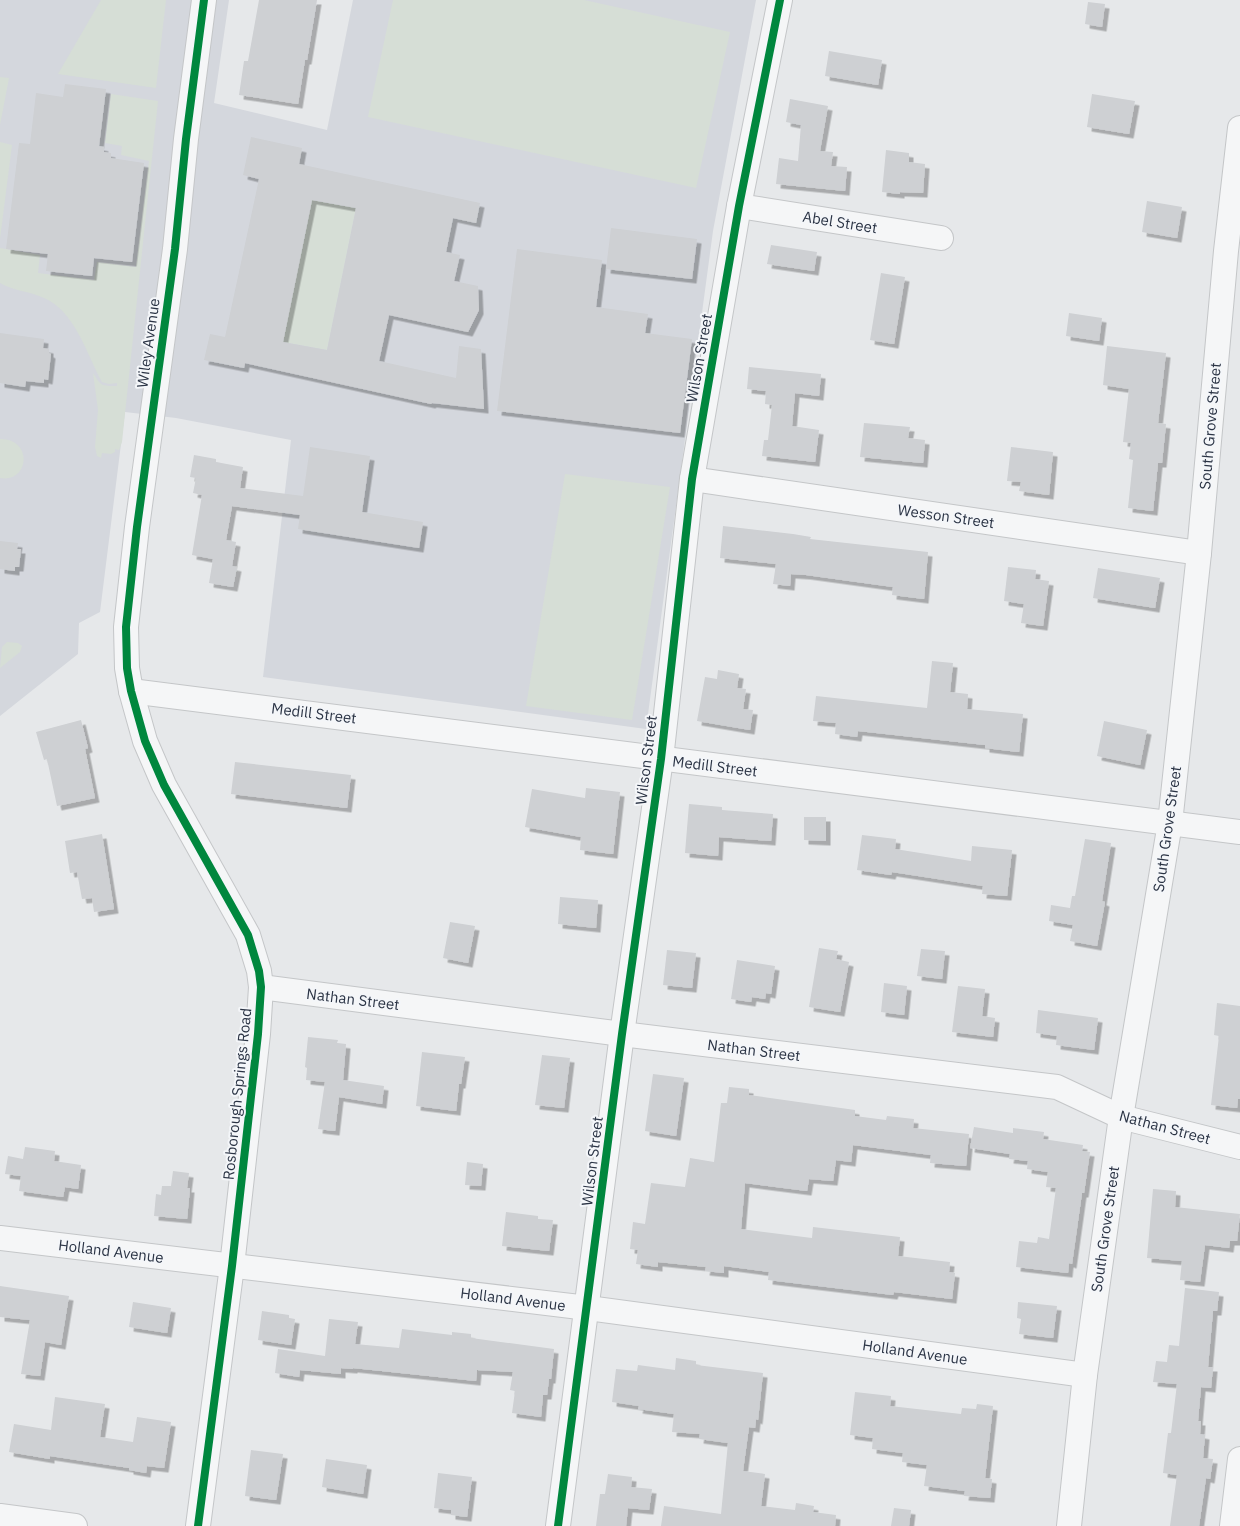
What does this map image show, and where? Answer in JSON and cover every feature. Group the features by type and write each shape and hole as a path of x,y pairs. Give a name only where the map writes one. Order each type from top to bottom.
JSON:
{"street":[{"name":"Wiley Avenue","path":"131,690 126,651 129,597 175,249 186,139 204,0"},
{"name":"Wilson Street","path":"558,1526 588,1308 622,1034 661,759 692,479 739,206 780,0"},
{"name":"South Grove Street","path":"1069,1526 1085,1375 1121,1117 1170,823 1233,251 1240,128"},
{"name":"Abel Street","path":"739,206 941,238"},
{"name":"Wesson Street","path":"692,479 1199,553"},
{"name":"Medill Street","path":"131,690 1240,832"},
{"name":"Rosborough Springs Road","path":"131,690 145,741 164,785 248,935 259,971 258,1034 232,1266 198,1526"},
{"name":"Nathan Street","path":"260,987 622,1034 1057,1087 1121,1117 1240,1147"},
{"name":"Holland Avenue","path":"0,1238 588,1308 1085,1375"},
{"path":"1232,1526 1240,1459"},
{"path":"0,1516 75,1526"}],"shaded area":[{"path":"0,0 229,0 214,103 327,130 353,0 756,0 713,231 646,729 263,677 291,440 176,418 125,412 100,612 79,623 78,654 0,716"},
{"path":"101,0 166,0 156,88 58,74"},
{"path":"393,0 584,0 730,32 696,188 368,117"},
{"path":"0,77 9,78 0,125"},
{"path":"111,94 158,101 122,442 119,450 115,449 115,452 111,454 102,453 101,458 97,456 95,447 98,410 93,373 102,384 117,386 117,383 109,384 102,382 72,323 55,304 44,298 0,283 0,248 40,255 38,273 94,280 97,262 136,267 149,161 121,155 122,146 105,143"},
{"path":"0,142 12,145 0,239"},
{"path":"312,200 356,208 327,350 283,342"},
{"path":"0,439 11,441 18,445 22,452 24,460 22,468 10,478 0,478"},
{"path":"565,474 670,487 632,720 526,706"},
{"path":"7,642 18,643 22,646 20,652 0,668 2,647"}],"building":[{"path":"259,0 317,0 298,104 239,95 244,61 248,61"},
{"path":"1088,2 1105,4 1102,27 1085,24"},
{"path":"829,51 882,60 878,85 825,76"},
{"path":"65,84 106,89 99,146 104,147 104,152 111,153 111,158 144,163 132,262 94,258 92,276 46,271 48,254 6,249 19,143 30,144 36,93 63,97"},
{"path":"1092,94 1135,101 1129,134 1087,127"},
{"path":"790,99 828,106 820,151 833,152 831,166 847,167 845,191 776,184 779,158 798,161 801,125 786,122"},
{"path":"251,137 302,148 299,164 480,203 476,223 453,218 446,252 460,255 454,281 478,286 479,310 468,332 389,315 379,361 456,378 459,346 481,349 484,409 431,404 245,363 244,368 204,360 210,334 225,337 259,179 243,175","holes":["312,200 356,208 327,350 283,342"]},
{"path":"886,150 909,153 909,162 925,164 923,193 900,192 900,194 882,192"},
{"path":"1147,201 1182,207 1177,238 1142,232"},
{"path":"611,228 697,239 692,279 606,269"},
{"path":"771,245 817,252 814,271 767,264"},
{"path":"517,249 602,260 596,307 648,314 645,333 692,339 680,433 497,411"},
{"path":"881,273 905,277 894,344 870,340"},
{"path":"1069,313 1102,318 1099,341 1066,336"},
{"path":"0,333 44,339 43,348 49,349 51,354 48,380 44,379 44,383 26,381 25,387 0,383"},
{"path":"1107,346 1166,353 1158,423 1166,424 1162,463 1158,463 1153,511 1128,508 1133,460 1129,459 1131,443 1123,442 1129,389 1103,385"},
{"path":"749,367 821,374 819,396 795,393 792,426 819,430 815,462 762,456 764,440 768,440 772,405 765,404 766,391 747,389"},
{"path":"864,423 910,427 908,438 925,440 923,463 860,457"},
{"path":"310,447 370,456 362,512 423,522 419,548 298,529 300,515 232,506 226,540 236,542 232,566 237,567 233,587 209,583 213,559 192,555 202,495 193,493 196,478 190,477 194,455 216,459 216,462 243,467 240,488 303,496"},
{"path":"1011,447 1053,452 1049,495 1019,491 1021,482 1007,481"},
{"path":"723,526 793,534 811,537 810,539 928,552 924,599 892,595 893,587 806,575 791,574 790,586 773,584 776,564 720,558"},
{"path":"0,541 18,543 17,549 21,549 19,567 15,567 15,571 0,569"},
{"path":"1008,567 1036,570 1035,579 1049,581 1043,626 1021,623 1024,604 1004,601"},
{"path":"1098,568 1160,578 1155,608 1093,598"},
{"path":"932,661 953,663 950,692 968,694 967,709 1023,714 1019,752 985,748 985,745 858,731 857,737 835,734 836,723 813,721 816,696 927,708"},
{"path":"718,670 739,674 737,688 746,689 743,709 753,710 750,730 697,721 705,677 717,679"},
{"path":"81,720 88,748 85,749 95,798 57,806 47,759 44,760 36,732"},
{"path":"1104,721 1147,730 1140,765 1097,756"},
{"path":"235,762 351,775 347,808 231,794"},
{"path":"586,788 620,792 613,854 580,850 581,837 525,827 532,789 585,798"},
{"path":"689,804 722,807 722,810 773,814 771,841 719,837 718,856 685,853"},
{"path":"804,817 826,817 826,841 804,840"},
{"path":"102,834 114,909 94,912 92,898 82,899 77,872 70,873 65,841"},
{"path":"862,835 896,839 895,849 971,861 972,846 1012,850 1007,896 982,894 983,886 892,872 891,875 857,870"},
{"path":"1085,839 1111,843 1102,901 1105,902 1097,946 1070,941 1073,925 1049,921 1051,905 1070,908 1072,896 1075,896"},
{"path":"560,897 598,900 596,928 558,924"},
{"path":"450,922 475,926 468,963 443,958"},
{"path":"819,948 838,951 836,959 849,962 840,1012 809,1007"},
{"path":"921,949 945,951 942,979 917,976"},
{"path":"667,950 696,953 692,988 663,985"},
{"path":"737,960 775,966 771,994 766,993 765,999 752,997 751,1002 731,999"},
{"path":"884,983 907,986 904,1015 881,1012"},
{"path":"958,986 985,989 982,1016 995,1018 993,1037 952,1032"},
{"path":"1217,1003 1240,1006 1240,1099 1238,1099 1237,1108 1211,1105 1219,1036 1214,1035"},
{"path":"1038,1010 1098,1018 1094,1050 1056,1045 1057,1036 1036,1033"},
{"path":"308,1037 338,1040 337,1043 346,1044 343,1080 384,1086 382,1104 339,1097 335,1131 318,1129 325,1082 306,1080 307,1068 305,1067"},
{"path":"422,1052 465,1057 456,1111 416,1106"},
{"path":"542,1055 570,1058 564,1108 535,1105"},
{"path":"653,1074 684,1078 676,1136 645,1131"},
{"path":"729,1087 749,1089 749,1095 855,1110 855,1116 886,1120 887,1116 914,1119 913,1128 969,1134 966,1166 930,1163 931,1155 853,1145 851,1162 836,1160 833,1181 809,1179 807,1191 745,1183 741,1229 812,1238 813,1227 900,1237 898,1256 950,1262 949,1272 955,1273 952,1299 894,1292 893,1295 768,1280 769,1272 724,1266 724,1273 705,1271 706,1267 658,1262 658,1267 636,1264 638,1250 630,1249 633,1222 645,1224 651,1183 685,1187 690,1158 714,1162 721,1103 727,1103"},
{"path":"974,1127 1013,1133 1013,1128 1044,1132 1043,1139 1083,1145 1082,1151 1090,1152 1072,1264 1069,1263 1068,1273 1016,1267 1019,1241 1037,1243 1038,1237 1049,1239 1056,1188 1046,1187 1048,1172 1027,1169 1028,1161 1009,1159 1010,1154 970,1148"},
{"path":"25,1147 55,1151 54,1161 81,1165 78,1189 65,1187 63,1197 19,1191 21,1176 5,1174 8,1156 23,1159"},
{"path":"467,1162 483,1164 481,1186 465,1185"},
{"path":"173,1171 189,1173 187,1188 190,1188 187,1219 154,1216 156,1194 161,1195 162,1186 171,1186"},
{"path":"1153,1189 1176,1191 1175,1207 1240,1214 1237,1241 1230,1241 1229,1248 1205,1245 1200,1282 1180,1280 1182,1261 1147,1258"},
{"path":"506,1212 538,1216 538,1219 553,1220 549,1251 502,1246"},
{"path":"0,1286 69,1296 61,1345 45,1342 40,1376 21,1374 30,1320 0,1317"},
{"path":"1185,1288 1219,1292 1217,1311 1213,1311 1208,1367 1213,1367 1211,1388 1201,1387 1198,1421 1201,1421 1200,1434 1205,1435 1203,1458 1213,1459 1210,1479 1206,1478 1199,1526 1170,1526 1177,1475 1163,1473 1168,1433 1171,1433 1177,1384 1153,1382 1156,1361 1167,1362 1169,1345 1179,1346"},
{"path":"133,1302 171,1308 167,1333 129,1327"},
{"path":"1018,1302 1057,1306 1053,1338 1019,1334 1021,1319 1017,1318"},
{"path":"262,1311 289,1315 289,1318 295,1319 291,1345 258,1340"},
{"path":"329,1319 358,1322 355,1344 399,1348 402,1329 452,1335 452,1332 471,1334 471,1338 554,1349 551,1379 549,1379 547,1395 543,1395 541,1417 512,1413 515,1391 510,1390 513,1372 477,1370 476,1381 353,1368 341,1368 341,1374 300,1370 299,1377 275,1373 278,1349 325,1356"},
{"path":"676,1358 696,1361 696,1365 763,1373 758,1420 756,1419 755,1428 749,1427 743,1471 765,1474 761,1506 795,1510 796,1503 814,1506 813,1512 836,1515 835,1526 661,1526 664,1506 721,1514 728,1443 699,1439 700,1434 672,1432 674,1414 638,1409 639,1406 612,1402 616,1369 637,1371 638,1365 675,1370"},
{"path":"855,1392 891,1396 890,1406 961,1414 962,1408 976,1409 977,1404 993,1406 985,1478 992,1479 990,1498 964,1496 965,1491 924,1486 927,1465 902,1462 903,1453 872,1449 873,1438 850,1435"},
{"path":"55,1397 105,1404 100,1437 133,1442 137,1417 171,1422 164,1468 147,1466 146,1473 129,1470 129,1468 50,1456 50,1459 9,1452 14,1424 51,1430"},
{"path":"251,1450 283,1454 276,1500 245,1496"},
{"path":"326,1459 367,1465 363,1494 322,1487"},
{"path":"438,1473 472,1477 467,1517 451,1515 451,1510 434,1508"},
{"path":"608,1474 632,1477 631,1487 652,1489 649,1510 628,1508 626,1526 596,1526 600,1494 605,1494"},
{"path":"894,1508 911,1510 909,1526 891,1526"}],"cycle path":[{"path":"198,1526 232,1266 258,1034 261,987 259,971 248,935 164,785 145,741 131,691 127,668 126,627 137,527 175,249 186,139 204,0"},
{"path":"558,1526 622,1034 661,759 692,479 739,206 780,0"}]}
